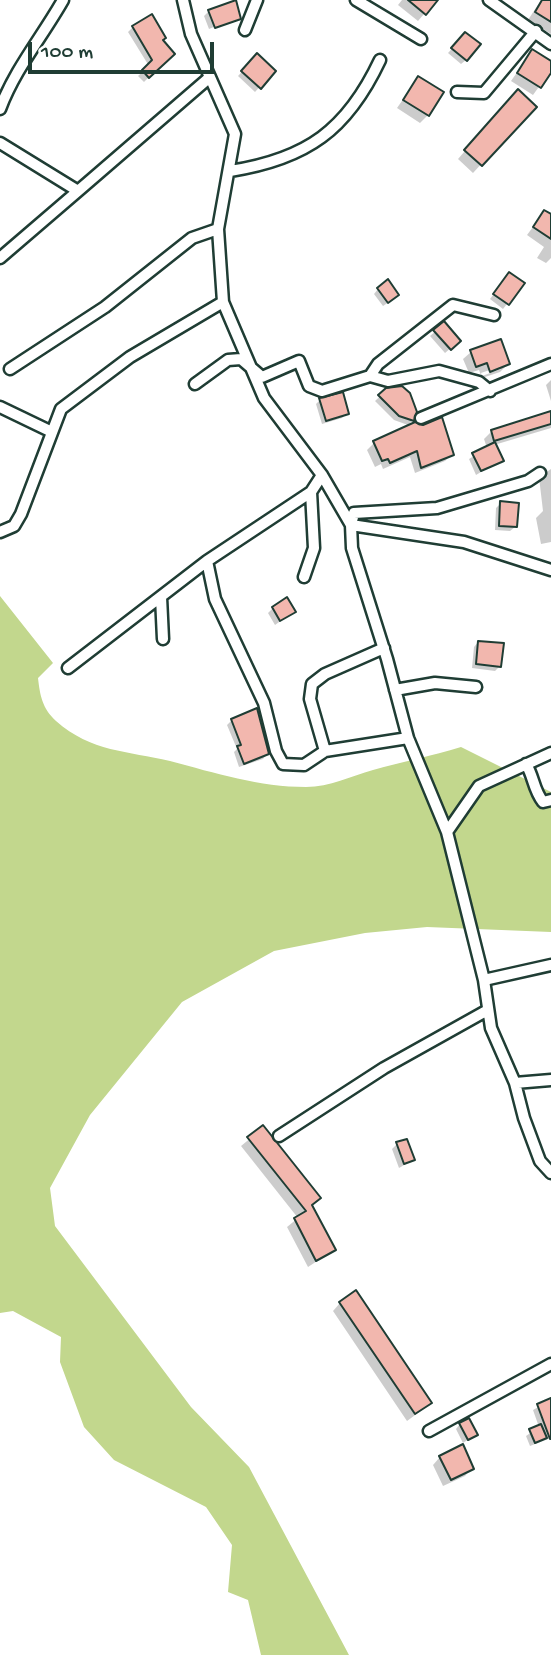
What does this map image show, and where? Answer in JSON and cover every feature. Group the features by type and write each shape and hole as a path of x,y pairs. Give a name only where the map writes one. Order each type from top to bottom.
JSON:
{"street":[{"path":"0,108 13,75 39,42 63,0"},
{"path":"183,0 191,34 235,134 218,229 223,302 264,398 322,475 351,525"},
{"path":"245,30 257,0"},
{"path":"356,0 421,38"},
{"path":"489,0 551,44"},
{"path":"457,92 484,93 536,31"},
{"path":"230,170 287,158 340,124 364,94 380,60"},
{"path":"0,258 210,77"},
{"path":"0,143 79,191"},
{"path":"10,369 105,307 191,238 218,229"},
{"path":"0,532 14,526 21,514 61,409 130,357 223,302"},
{"path":"370,376 378,364 453,305 494,314"},
{"path":"195,384 229,360 242,359 262,377 299,361 310,386 322,391 370,376 388,381 439,371 479,382 490,391"},
{"path":"421,418 551,364"},
{"path":"0,407 51,432"},
{"path":"540,473 528,481 437,508 354,513 351,525 352,548 384,648 408,738 447,832 484,980 486,1011 515,1083 540,1161 551,1173"},
{"path":"68,668 207,561 310,492 322,475"},
{"path":"304,577 314,548 310,492"},
{"path":"351,525 464,542 551,570"},
{"path":"207,561 215,599 260,693 283,764 304,765 326,751 408,738"},
{"path":"161,597 163,639"},
{"path":"326,751 310,699 312,684 325,674 384,648"},
{"path":"395,690 435,682 476,687"},
{"path":"447,832 480,786 551,753"},
{"path":"526,764 533,776 534,791 543,802 551,800"},
{"path":"484,980 551,965"},
{"path":"279,1136 384,1068 486,1011"},
{"path":"515,1083 551,1080"},
{"path":"429,1432 551,1364"}],"green space":[{"path":"0,596 53,663 38,678 41,696 48,711 69,731 96,745 255,782 306,787 332,783 461,747 551,792 551,932 427,927 365,933 274,951 182,1002 90,1115 50,1188 55,1226 191,1407 249,1467 349,1655 261,1655 248,1600 228,1592 232,1545 206,1507 114,1460 84,1427 60,1362 61,1337 13,1311 0,1313"}],"building":[{"path":"236,0 241,19 215,28 208,10"},
{"path":"408,0 438,0 426,15"},
{"path":"542,0 551,0 551,22 535,12"},
{"path":"152,14 166,38 163,40 175,54 149,78 142,70 152,60 132,26"},
{"path":"465,32 481,44 467,61 451,48"},
{"path":"532,49 551,61 551,73 541,88 517,73"},
{"path":"257,53 276,71 261,89 241,71"},
{"path":"418,76 444,92 429,116 403,100"},
{"path":"518,89 537,107 482,166 464,150"},
{"path":"544,210 551,214 551,239 533,227"},
{"path":"509,272 525,283 509,305 493,294"},
{"path":"388,279 399,295 388,303 377,288"},
{"path":"444,321 461,341 451,350 433,330"},
{"path":"501,339 510,364 490,372 487,363 476,367 470,350"},
{"path":"402,386 410,393 417,412 414,421 399,416 378,395 386,388"},
{"path":"343,392 349,414 326,421 319,398"},
{"path":"551,411 551,424 494,441 491,430"},
{"path":"442,417 454,455 421,468 417,451 390,463 388,459 382,461 373,441 415,422 423,425"},
{"path":"495,442 504,461 481,471 472,453"},
{"path":"500,501 519,503 517,527 499,526"},
{"path":"287,597 296,612 280,621 272,607"},
{"path":"478,641 504,643 501,667 476,664"},
{"path":"257,708 269,754 244,764 237,746 241,745 231,719"},
{"path":"263,1125 321,1198 312,1205 336,1250 316,1261 294,1218 306,1211 247,1137"},
{"path":"407,1139 415,1160 404,1164 396,1142"},
{"path":"356,1290 432,1403 415,1414 339,1302"},
{"path":"551,1398 551,1439 550,1439 537,1404"},
{"path":"469,1418 478,1435 468,1440 459,1423"},
{"path":"541,1424 547,1438 535,1443 529,1429"},
{"path":"463,1444 474,1469 451,1480 439,1456"}]}
